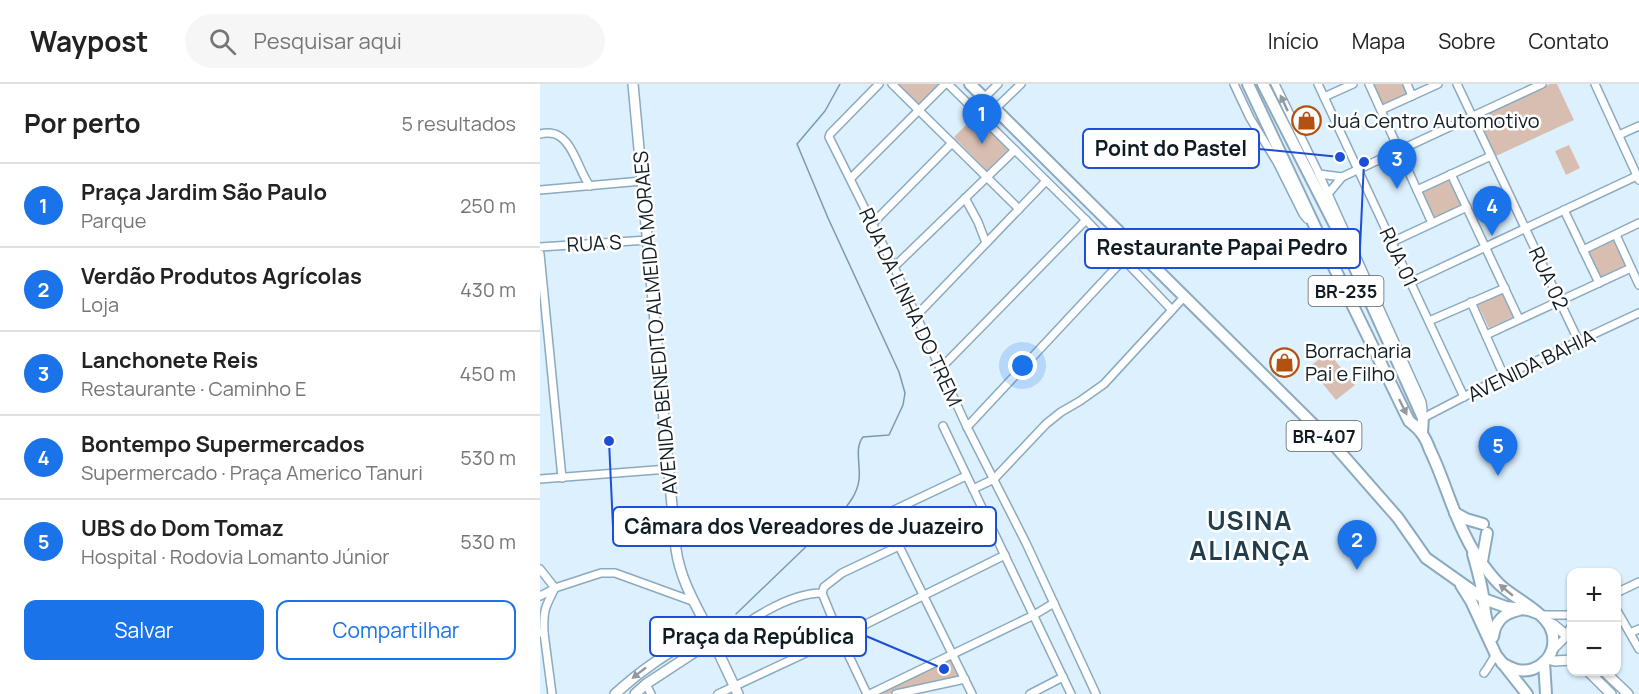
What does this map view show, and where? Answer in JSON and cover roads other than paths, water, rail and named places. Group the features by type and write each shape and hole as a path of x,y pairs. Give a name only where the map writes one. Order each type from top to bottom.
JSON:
{"highway":[{"name":"BR-407","path":"970,84 1346,458 1398,518 1426,558 1440,570 1458,580"},
{"name":"BR-235","path":"1248,84 1409,421 1422,432 1468,542"},
{"name":"BR-235","path":"1263,84 1340,235 1423,418"},
{"path":"1278,114 1299,135"},
{"path":"1422,432 1423,418"},
{"path":"1455,513 1485,528 1482,561"},
{"path":"1468,542 1498,583 1542,617 1552,631 1554,641 1548,657 1546,694"},
{"path":"1468,542 1477,567 1486,622 1493,634 1497,655 1510,668 1519,670 1537,667 1548,657"},
{"path":"1458,580 1484,599 1506,607 1529,610 1542,617"},
{"path":"1458,580 1471,601 1497,655 1527,694"},
{"path":"1493,634 1502,617 1520,609"}],"main road":[{"name":"AVENIDA BENEDITO ALMEIDA MORAES","path":"633,84 678,560 704,631"},
{"path":"1542,617 1567,636"},
{"path":"615,694 655,661 704,631 714,628 717,638 714,643 646,684 635,694"},
{"path":"704,631 702,640 714,643 737,690"},
{"path":"1548,657 1555,661 1567,660"},
{"path":"1593,676 1611,694"},
{"path":"1609,676 1628,694"}],"street":[{"name":"RUA DA LINHA DO TREM","path":"879,84 829,136 873,223 967,427 1096,694"},
{"path":"892,84 1019,209"},
{"path":"851,178 946,84 1086,220 1172,309"},
{"path":"984,98 998,84"},
{"path":"995,110 1021,84"},
{"path":"1234,84 1250,118 1303,214 1316,228"},
{"path":"1275,84 1319,174 1422,402 1423,418"},
{"name":"RUA 01","path":"1318,84 1464,397"},
{"path":"1324,97 1353,84"},
{"path":"1369,84 1432,223"},
{"path":"1407,84 1412,96"},
{"path":"1381,110 1438,84"},
{"name":"RUA 02","path":"1457,84 1579,342"},
{"path":"1328,194 1342,177 1542,84"},
{"path":"1411,282 1638,177 1595,84"},
{"path":"1618,135 1639,126"},
{"path":"540,134 556,134 565,142 590,186"},
{"path":"873,223 952,143"},
{"path":"894,267 1015,150"},
{"path":"1417,189 1491,156"},
{"path":"1319,174 1342,177"},
{"path":"1451,174 1520,319"},
{"path":"540,190 642,181"},
{"path":"916,316 1046,181"},
{"path":"965,198 986,243"},
{"path":"1392,242 1467,207"},
{"path":"1564,210 1599,283"},
{"path":"940,369 1086,220"},
{"path":"1583,250 1639,223"},
{"path":"1616,235 1639,285"},
{"name":"RUA S","path":"540,247 648,240"},
{"path":"540,254 562,477"},
{"path":"967,427 1123,260"},
{"path":"1486,334 1631,268"},
{"path":"1429,321 1505,288"},
{"path":"973,489 994,479 1046,424 1104,384 1185,296"},
{"path":"1472,302 1504,376"},
{"name":"AVENIDA BAHIA","path":"1423,418 1504,376 1639,313"},
{"path":"944,426 1071,694"},
{"path":"540,479 668,469"},
{"path":"966,476 886,516 972,694"},
{"path":"899,546 842,573 824,587 822,593 840,637 868,694 1034,615 1054,603"},
{"path":"718,694 737,690 923,594 1005,555"},
{"path":"540,569 555,588"},
{"path":"540,596 555,588 600,573 615,573 694,602"},
{"path":"1621,591 1639,582"},
{"path":"552,694 542,633 545,606 555,588"},
{"path":"714,643 777,606 803,595 822,593"},
{"path":"1542,617 1567,615"},
{"path":"1621,616 1639,649"},
{"path":"1630,633 1639,629"},
{"path":"1548,657 1567,639"},
{"path":"1484,673 1497,655"},
{"path":"1030,694 1063,677"},
{"path":"896,694 965,679"},
{"path":"646,684 651,694"}],"waterway":[{"path":"736,614 840,514 858,485 860,441 863,437 889,435 903,405 905,393 899,372 828,218 797,144 825,111 840,84"}],"place":[{"name":"Juá Centro Automotivo","path":"1307,120"},
{"name":"Praça Jardim São Paulo","path":"982,144"},
{"name":"Point do Pastel","path":"1340,157"},
{"name":"Restaurante Papai Pedro","path":"1364,162"},
{"name":"Lanchonete Reis","path":"1397,189"},
{"name":"Bontempo Supermercados","path":"1492,236"},
{"name":"Borracharia Pai e Filho","path":"1284,362"},
{"name":"Câmara dos Vereadores de Juazeiro","path":"609,441"},
{"name":"UBS do Dom Tomaz","path":"1498,476"},
{"name":"Verdão Produtos Agrícolas","path":"1357,570"},
{"name":"Praça da República","path":"944,669"}],"district":[{"name":"USINA ALIANÇA","path":"1250,535"}]}
